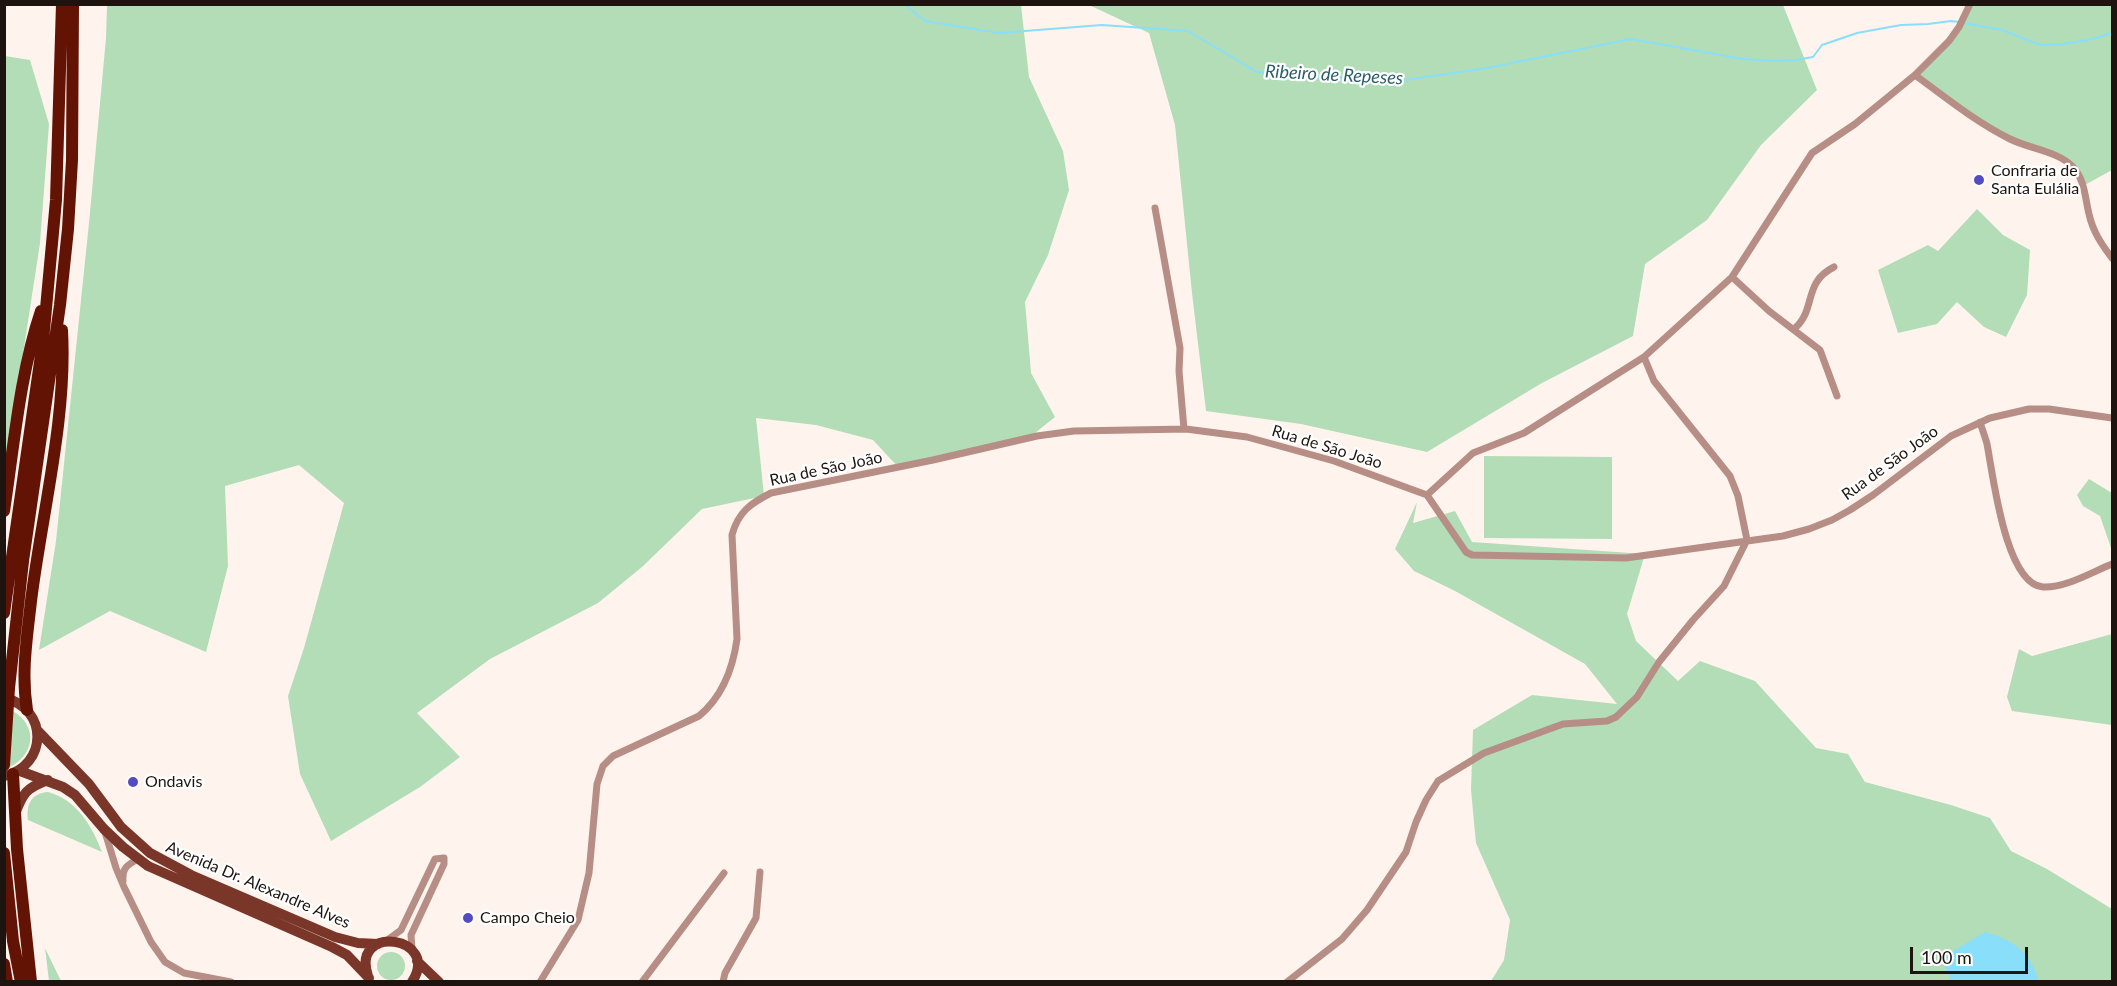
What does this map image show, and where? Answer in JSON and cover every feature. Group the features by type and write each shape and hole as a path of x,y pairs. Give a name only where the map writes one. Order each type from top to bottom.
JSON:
{"highway":[{"path":"4,612 43,341 56,200 62,4"},
{"path":"31,981 10,772 7,693 23,561 60,305 72,160 73,4"},
{"path":"4,511 34,332 47,293"},
{"path":"27,710 24,692 24,659 63,377 60,305"},
{"path":"4,853 13,940 21,981"},
{"path":"4,964 8,981"}],"main road":[{"path":"7,693 27,710"},
{"name":"Avenida Dr. Alexandre Alves","path":"27,710 37,730 89,784 121,827 150,853 191,875 335,937 358,943 401,942 415,957"},
{"path":"10,772 35,753 37,730"},
{"name":"Avenida Dr. Alexandre Alves","path":"10,772 48,780 63,787 75,795 104,829 138,859 159,872 332,947 347,955 370,980"},
{"path":"15,814 22,795 31,786 48,780"},
{"path":"370,980 366,970 368,955 382,942"},
{"path":"412,981 417,970 415,957"},
{"path":"415,957 439,981"}],"street":[{"path":"1427,495 1473,453 1524,434 1644,357 1732,277 1812,153 1855,124 1915,75 1949,41 1970,4"},
{"path":"1915,75 1986,126 2012,140 2064,160 2073,167 2083,186 2089,216 2097,238 2112,258"},
{"path":"1155,208 1180,348 1179,371 1184,429"},
{"path":"1794,329 1805,317 1813,287 1823,274 1834,267"},
{"path":"1732,277 1769,311 1820,350 1837,396"},
{"path":"1287,981 1342,939 1367,910 1406,852 1416,822 1438,781 1484,753 1563,724 1607,721 1616,717 1636,696 1659,662 1693,620 1724,586 1747,540 1738,496 1730,476 1654,381 1644,357"},
{"name":"Rua de São João","path":"540,981 578,920 585,897 597,784 603,766 613,756 699,716 711,707 720,694 735,655 737,639 732,535 738,517 753,502 771,492 933,460 1037,436 1074,431 1184,429 1247,437 1334,461 1427,495 1466,552 1472,555 1632,557 1783,536 1832,520 1873,495 1951,436 1980,422 2009,413 2029,410 2068,411 2112,418"},
{"path":"1980,422 1986,440 2007,540 2016,561 2030,581 2041,587 2056,586 2112,564"},
{"path":"104,829 124,887 151,942 165,962 184,973 231,981"},
{"path":"382,942 401,930 435,859 444,858 444,864 411,935 415,957"},
{"path":"124,887 122,872 125,867 138,859"},
{"path":"723,981 724,973 756,918 760,872"},
{"path":"646,980 724,873"}],"green space":[{"path":"107,5 1021,5 1029,77 1063,151 1069,190 1048,255 1025,302 1031,373 1055,417 1030,437 899,468 873,440 816,425 756,418 764,496 702,509 642,567 598,603 490,659 417,713 460,757 420,787 331,841 300,774 288,696 304,648 344,503 299,465 225,486 228,566 206,652 110,611 39,650 56,541 89,223"},
{"path":"1089,5 1783,5 1817,90 1761,145 1707,220 1645,264 1633,336 1542,383 1427,452 1301,424 1206,411 1175,125 1149,33"},
{"path":"1970,5 2112,5 2112,170 2083,186 2064,160 2011,140 1915,75 1937,54"},
{"path":"5,56 30,60 49,124 40,243 5,472"},
{"path":"1977,209 2003,235 2030,250 2027,295 2006,337 1984,327 1957,302 1937,324 1898,333 1878,270 1928,245 1938,251"},
{"path":"1484,456 1612,457 1612,539 1484,538"},
{"path":"2089,479 2112,493 2111,548 2100,516 2083,506 2077,495"},
{"path":"1417,502 1413,523 1455,511 1472,542 1645,554 1627,614 1636,641 1678,681 1700,661 1755,681 1816,748 1848,754 1865,782 1990,818 2011,851 2047,869 2112,909 2112,981 1491,981 1504,960 1510,920 1476,843 1471,790 1473,730 1532,695 1617,704 1585,664 1455,591 1414,571 1395,549"},
{"path":"2112,634 2112,725 2012,711 2007,697 2019,649 2032,656"},
{"path":"7,708 24,721 29,729 30,737 25,754 8,768"},
{"path":"48,792 67,801 82,815 102,852 28,820 31,801 37,795"},
{"path":"45,948 61,981 49,981"},
{"path":"391,952 401,956 405,966 401,976 391,980 381,976 377,966 381,956"}],"water":[{"path":"1985,932 2018,947 2028,957 2039,981 1951,981 1942,961 1948,954"}],"waterway":[{"name":"Ribeiro de Repeses","path":"904,4 925,21 999,33 1102,25 1188,31 1257,72 1398,81 1487,68 1631,39 1743,59 1796,60 1813,57 1822,45 1857,33 1901,25 1959,22"},
{"path":"1964,23 2002,30 2040,45 2063,44 2112,33"}],"place":[{"name":"Confraria de Santa Eulália","path":"1979,180"},
{"name":"Ondavis","path":"133,782"},
{"name":"Campo Cheio","path":"468,918"}]}
